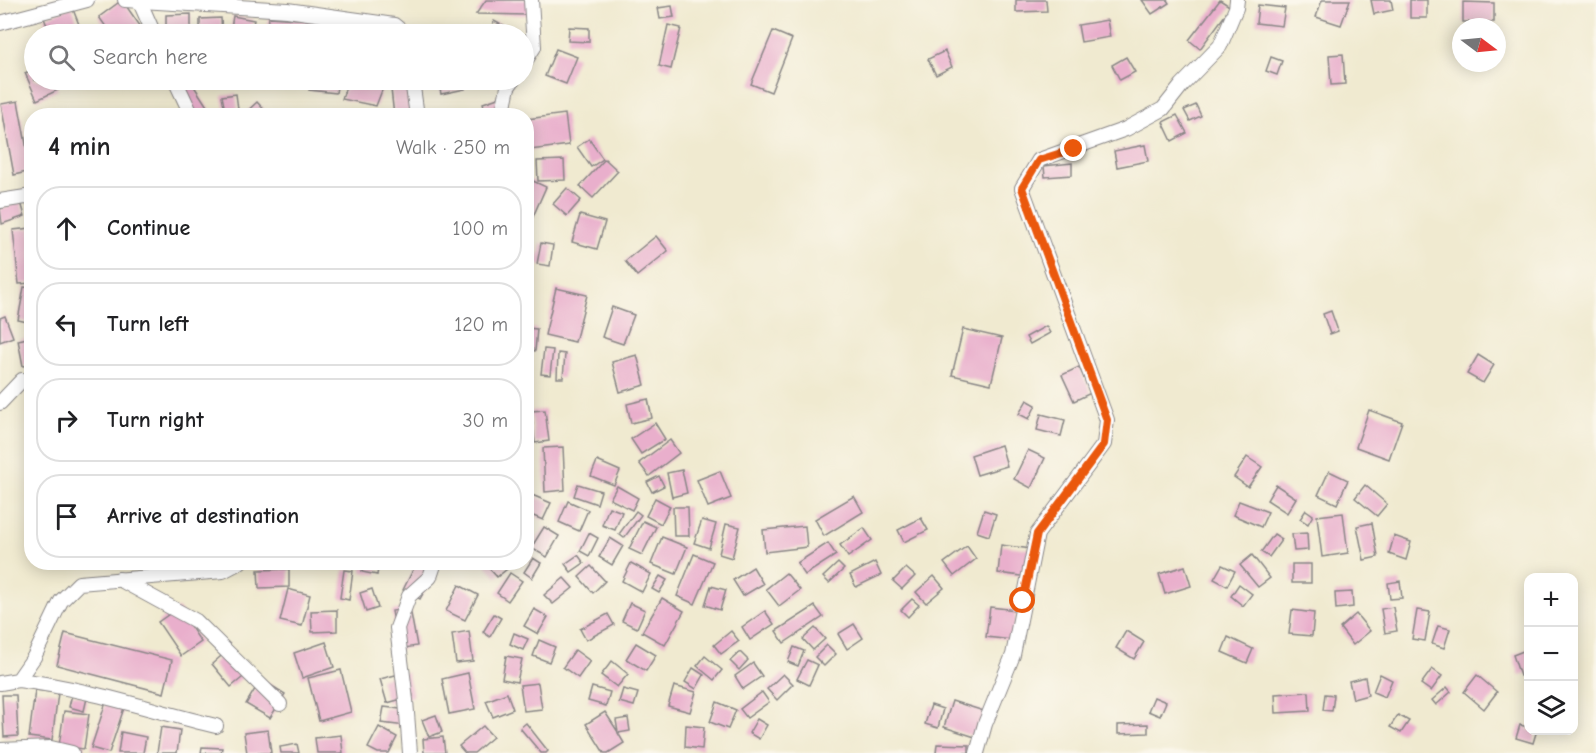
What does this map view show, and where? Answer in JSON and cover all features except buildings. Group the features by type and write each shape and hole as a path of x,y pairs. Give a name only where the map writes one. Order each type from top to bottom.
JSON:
{"street":[{"path":"0,23 87,0"},
{"path":"531,0 533,24"},
{"path":"977,753 985,724 1013,655 1037,534 1104,444 1107,420 1022,188 1039,160 1126,129 1163,109 1182,85 1220,46 1236,8 1237,0"},
{"path":"134,1 148,24"},
{"path":"134,1 287,10 387,24"},
{"path":"180,90 188,108"},
{"path":"413,90 416,108"},
{"path":"504,108 507,90"},
{"path":"0,201 24,197"},
{"path":"0,403 24,380"},
{"path":"18,681 34,657 61,601 79,583 225,570"},
{"path":"410,753 397,627 409,596 430,577 432,570"},
{"path":"119,579 196,621 280,704"},
{"path":"0,683 18,681 49,684 216,726"},
{"path":"0,750 51,748 72,753"}],"route":[{"path":"1023,601 1037,534 1104,444 1107,420 1022,188 1039,160 1074,149"}]}
